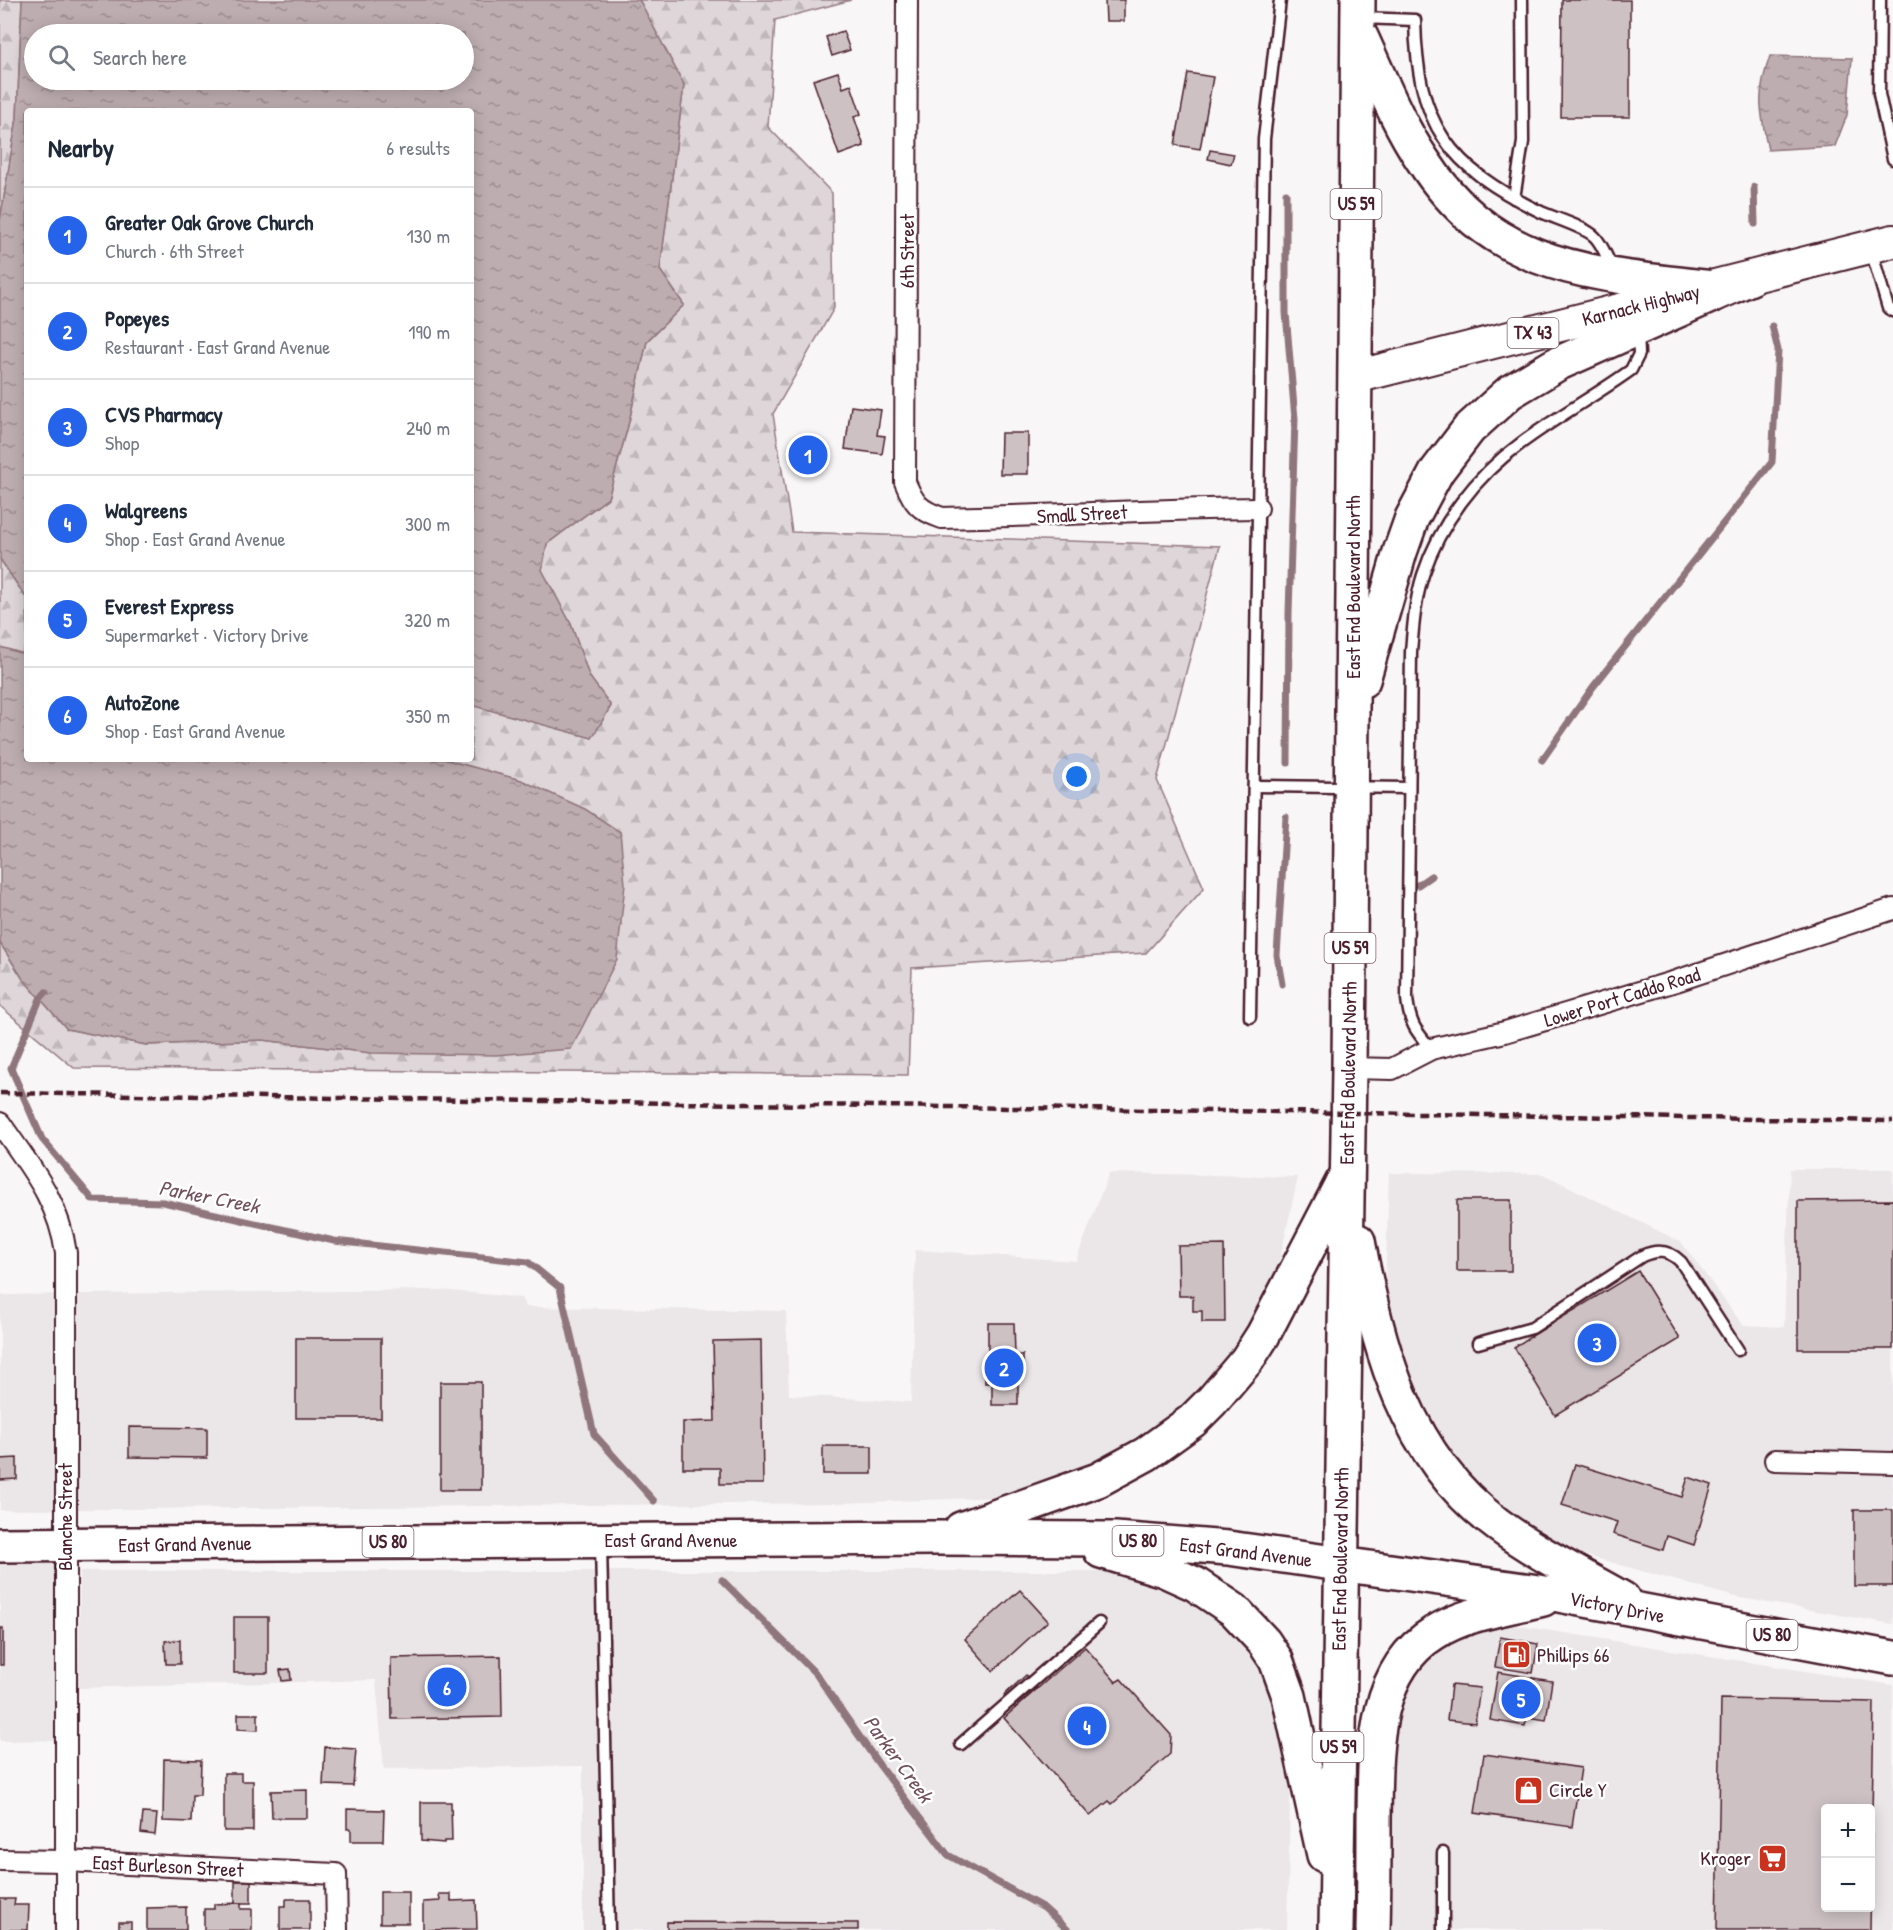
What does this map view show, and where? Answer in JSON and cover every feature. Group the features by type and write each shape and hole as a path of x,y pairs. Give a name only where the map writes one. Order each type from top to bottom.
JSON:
{"highway":[{"path":"1358,16 1421,159 1441,186 1467,214 1499,238 1525,252 1564,267 1627,300 1712,288"},
{"name":"East End Boulevard North","path":"1336,1921 1352,788 1358,16"},
{"path":"1352,722 1400,552 1412,519 1437,471 1452,450 1488,410 1510,392 1574,356 1627,300 1751,278"},
{"path":"935,1538 1098,1480 1146,1454 1191,1420 1212,1401 1247,1360 1263,1335 1346,1174"},
{"path":"1346,1174 1376,1324 1399,1394 1423,1445 1472,1503 1497,1525 1543,1554 1650,1614"},
{"path":"1056,1538 1164,1570 1194,1584 1234,1610 1264,1642 1276,1660 1289,1696 1336,1921"},
{"name":"East Grand Avenue","path":"0,1545 1056,1538 1228,1548 1340,1564"},
{"name":"Victory Drive","path":"1340,1564 1559,1595 1650,1614 1893,1658"},
{"path":"1373,1930 1374,1764 1384,1701 1398,1670 1419,1643 1434,1632 1453,1623 1559,1595"}],"main road":[{"name":"Karnack Highway","path":"1712,288 1882,244"},
{"name":"Karnack Highway","path":"1354,377 1627,300"}],"street":[{"name":"6th Street","path":"907,0 905,482 913,500"},
{"name":"Small Street","path":"913,500 928,514 942,519 1055,516 1184,508 1258,507"},
{"name":"Lower Port Caddo Road","path":"1348,1068 1392,1069 1431,1049 1505,1032 1676,981 1893,909"},
{"name":"Blanche Street","path":"0,1123 47,1191 63,1231 66,1252 66,1930"},
{"path":"1775,1460 1893,1463"},
{"name":"East Burleson Street","path":"0,1860 336,1874 337,1930"}],"lane":[{"path":"1250,1017 1264,139 1280,0"},
{"path":"1514,198 1523,142 1522,0"},
{"path":"1880,0 1879,94 1893,159"},
{"path":"1358,16 1415,20 1419,76 1432,118 1442,136 1458,157 1479,175 1514,198 1595,236 1627,300 1640,343 1639,354 1631,370 1519,444 1470,490 1435,547 1424,574 1413,625 1408,788 1407,999 1409,1019 1431,1049"},
{"path":"1882,244 1888,308 1893,311"},
{"path":"1254,786 1408,788"},
{"path":"1478,1342 1532,1328 1642,1256 1658,1251 1668,1252 1681,1262 1738,1350"},
{"path":"601,1540 609,1930"},
{"path":"961,1744 1099,1623"},
{"path":"1443,1853 1443,1930"}],"shaded area":[{"path":"1790,1169 1893,1169 1893,1624 1735,1597 1560,1548 1481,1500 1424,1422 1384,1323 1389,1173 1543,1174 1681,1242 1743,1325 1784,1327"},
{"path":"1109,1173 1298,1177 1272,1295 1201,1395 1106,1461 1002,1497 840,1503 0,1510 0,1295 441,1290 521,1298 526,1307 786,1311 789,1395 911,1402 915,1250 1076,1261"},
{"path":"69,1553 70,1740 0,1741 0,1554"},
{"path":"80,1571 1120,1571 1183,1589 1241,1631 1276,1686 1291,1760 1287,1930 583,1930 583,1766 384,1769 376,1680 78,1688"},
{"path":"1489,1621 1893,1685 1893,1930 1382,1930 1389,1719 1430,1642"}],"green space":[{"path":"0,0 22,0 17,118 0,221"},
{"path":"639,0 851,0 775,20 768,127 832,193 834,308 773,414 792,532 1220,546 1157,780 1204,888 1146,953 912,968 908,1075 74,1068 0,1006 0,943 23,979 67,1029 146,1045 262,1040 371,1053 521,780 454,762 474,762 474,706 592,738 611,706 589,676 571,624 542,570 547,544 608,498 628,426 647,341 684,305 660,270 684,85"},
{"path":"0,559 24,595 24,654 0,647"}],"water":[{"path":"22,0 639,0 684,85 660,270 684,305 647,341 628,426 608,498 547,544 542,570 571,624 589,676 611,706 592,738 474,706 474,108 24,108 24,595 0,559 0,221 17,118"},
{"path":"1770,56 1852,58 1847,115 1835,146 1768,150 1761,93"},
{"path":"0,647 24,654 24,762 454,762 521,780 585,809 620,832 625,884 617,959 571,1049 496,1055 371,1053 262,1040 146,1045 67,1029 23,979 0,943"}],"building":[{"path":"1105,0 1124,0 1124,21 1106,21"},
{"path":"1562,0 1630,0 1630,117 1561,117"},
{"path":"843,31 850,50 832,56 826,37"},
{"path":"838,72 843,88 851,85 861,114 854,117 864,146 839,155 813,80"},
{"path":"1188,73 1213,77 1200,149 1175,145"},
{"path":"1210,150 1234,154 1231,164 1208,159"},
{"path":"851,406 881,410 877,435 885,436 882,454 845,449"},
{"path":"1001,433 1028,433 1028,474 1000,474"},
{"path":"1457,1200 1511,1200 1511,1271 1457,1271"},
{"path":"1893,1200 1893,1349 1798,1349 1798,1201"},
{"path":"1224,1245 1225,1322 1202,1322 1202,1311 1193,1311 1193,1296 1179,1296 1178,1246"},
{"path":"1638,1271 1680,1339 1555,1415 1514,1347"},
{"path":"988,1323 1014,1323 1015,1355 1023,1355 1023,1376 1018,1376 1018,1405 992,1405 992,1383 985,1383 985,1360 988,1360"},
{"path":"296,1338 381,1338 381,1418 296,1418"},
{"path":"761,1340 763,1484 720,1484 720,1468 683,1468 683,1422 715,1421 713,1341"},
{"path":"440,1382 481,1382 481,1490 440,1490"},
{"path":"129,1427 207,1428 207,1458 129,1457"},
{"path":"823,1446 872,1446 872,1474 823,1474"},
{"path":"17,1458 17,1479 0,1480 0,1459"},
{"path":"1575,1464 1682,1497 1688,1477 1712,1485 1694,1545 1667,1536 1663,1550 1613,1534 1617,1522 1562,1505"},
{"path":"1854,1510 1893,1510 1893,1586 1854,1586"},
{"path":"1020,1590 1048,1621 993,1671 965,1639"},
{"path":"234,1617 268,1617 268,1673 234,1673"},
{"path":"0,1628 3,1628 3,1665 0,1665"},
{"name":"Phillips 66","path":"1500,1637 1538,1644 1533,1673 1495,1667"},
{"path":"180,1640 180,1664 166,1664 165,1641"},
{"path":"1085,1647 1116,1682 1121,1679 1171,1735 1170,1754 1112,1804 1109,1801 1090,1816 1004,1718"},
{"path":"501,1656 502,1717 392,1719 391,1658"},
{"path":"290,1669 291,1680 282,1681 280,1670"},
{"path":"1498,1672 1552,1681 1546,1720 1527,1717 1525,1726 1490,1720"},
{"path":"1026,1675 1037,1688 1015,1708 1004,1695"},
{"path":"1451,1685 1480,1688 1475,1723 1447,1720"},
{"name":"Kroger","path":"1721,1699 1874,1702 1872,1804 1821,1804 1821,1912 1870,1912 1870,1930 1717,1930"},
{"path":"238,1714 258,1714 258,1730 238,1729"},
{"path":"325,1747 356,1749 353,1786 323,1785"},
{"name":"Circle Y","path":"1484,1754 1581,1768 1572,1827 1475,1813"},
{"path":"164,1759 201,1760 200,1795 192,1795 191,1822 163,1821"},
{"path":"224,1773 241,1773 241,1781 253,1781 253,1831 224,1831"},
{"path":"307,1790 307,1818 272,1818 271,1791"},
{"path":"421,1802 451,1802 452,1841 444,1841 444,1843 421,1841"},
{"path":"347,1809 384,1810 383,1841 351,1841 351,1829 347,1829"},
{"path":"143,1813 157,1814 155,1835 141,1833"},
{"path":"235,1881 251,1881 251,1903 235,1903"},
{"path":"380,1892 409,1892 409,1923 380,1923"},
{"path":"439,1894 451,1894 451,1901 476,1900 477,1929 423,1930 423,1902 440,1901"},
{"path":"0,1899 15,1899 14,1905 29,1905 28,1930 0,1930"},
{"path":"286,1899 310,1899 310,1930 280,1930 280,1906 286,1906"},
{"path":"241,1903 241,1909 252,1909 252,1930 204,1930 204,1909 214,1909 214,1904"},
{"path":"186,1907 186,1930 147,1930 147,1908"},
{"path":"119,1922 131,1922 131,1930 119,1930"},
{"path":"667,1922 858,1923 858,1930 667,1930"}],"waterway":[{"path":"1754,187 1755,224"},
{"path":"1286,193 1286,313 1295,419 1289,613 1288,763"},
{"path":"1542,760 1593,687 1772,462 1778,350 1772,326"},
{"path":"1282,984 1277,955 1286,817"},
{"path":"1418,885 1431,876"},
{"name":"Parker Creek","path":"46,992 40,999 11,1068 42,1139 93,1200 163,1202 334,1241 528,1262 560,1288 594,1434 654,1501"},
{"name":"Parker Creek","path":"722,1580 816,1674 880,1766 948,1855 1044,1908 1068,1930"}],"railway":[{"path":"0,1093 1893,1121"}],"place":[{"name":"Greater Oak Grove Church","path":"808,455"},
{"name":"CVS Pharmacy","path":"1597,1343"},
{"name":"Popeyes","path":"1004,1368"},
{"name":"Phillips 66","path":"1516,1655"},
{"name":"AutoZone","path":"447,1687"},
{"name":"Everest Express","path":"1521,1699"},
{"name":"Walgreens","path":"1087,1726"},
{"name":"Circle Y","path":"1528,1790"},
{"name":"Kroger","path":"1772,1858"}]}
